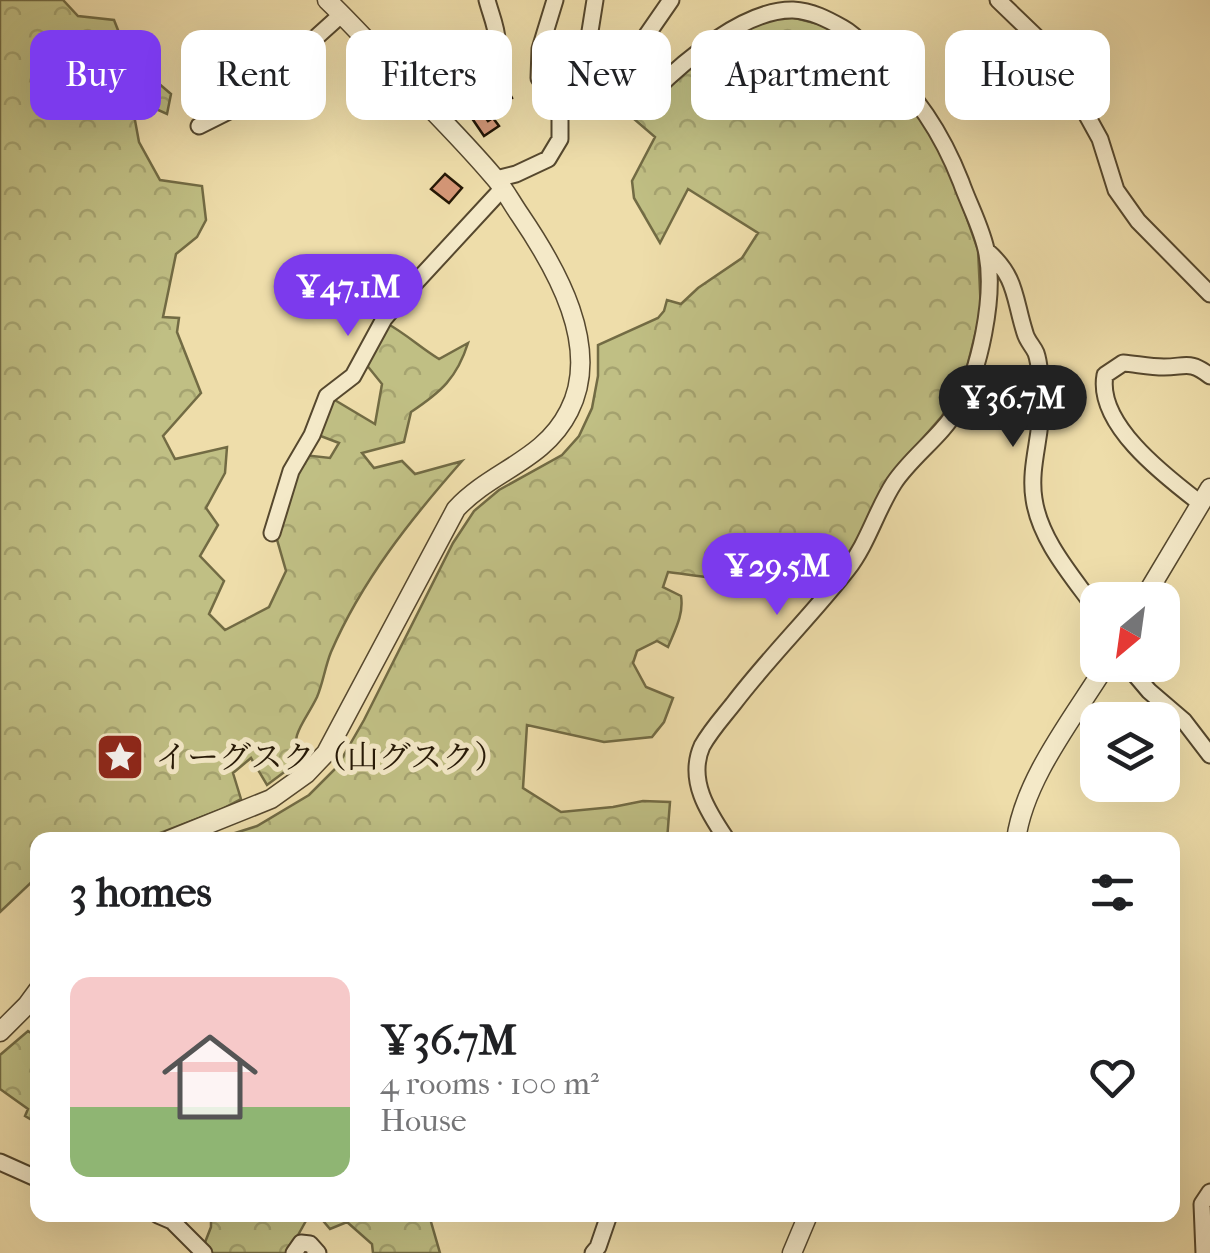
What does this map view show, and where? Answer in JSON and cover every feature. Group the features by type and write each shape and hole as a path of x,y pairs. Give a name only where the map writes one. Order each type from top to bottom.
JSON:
{"street":[{"path":"327,0 357,30"},
{"path":"487,0 494,30"},
{"path":"272,533 292,471 327,396 353,376 384,319 499,184 548,159 560,138 560,112 538,78 540,49 554,0"},
{"path":"590,30 594,0"},
{"path":"650,30 671,0"},
{"path":"998,0 1052,52 1100,139 1116,190 1138,220 1210,294"},
{"path":"671,74 730,31 766,14 792,10 821,16 849,32 905,85 928,116 954,164 987,252 988,313 958,408 892,486 862,551 704,741 698,756 698,780 711,816 722,832"},
{"path":"199,126 241,106 342,14"},
{"path":"189,832 271,799 306,774 326,753 456,510 492,478 535,454 554,436 571,409 581,374 576,324 567,299 538,240 499,184 441,120"},
{"path":"987,252 1008,273 1026,338 1037,356 1042,409 1033,496 1038,517 1080,586"},
{"path":"1153,582 1205,495 1160,472 1132,442 1109,406 1103,384 1105,375 1123,363 1166,367 1187,364 1210,376"},
{"path":"1017,832 1031,790 1096,682"},
{"path":"1140,682 1184,720 1210,756"},
{"path":"0,1032 30,1001"},
{"path":"0,1162 30,1175"},
{"path":"1204,1253 1202,1204 1210,1192"},
{"path":"173,1222 204,1253"},
{"path":"593,1253 606,1222"},
{"path":"792,1253 805,1222"},
{"path":"294,1253 302,1243 310,1244 318,1253"}],"green space":[{"path":"0,0 63,0 78,16 114,20 118,30 30,30 30,120 135,120 139,142 160,180 202,186 206,220 197,237 176,254 163,317 179,318 177,332 201,393 163,436 175,459 227,447 225,473 206,508 218,525 200,556 224,581 209,614 225,630 269,607 286,571 276,536 304,455 330,458 339,443 318,435 333,399 375,424 382,384 365,363 388,324 439,359 468,343 447,383 411,412 404,442 362,453 374,468 402,461 415,474 462,461 406,528 357,600 331,652 317,697 297,734 296,760 291,767 267,785 251,758 233,773 241,799 163,832 30,832 30,884 0,912"},
{"path":"783,15 832,30 747,30"},
{"path":"691,67 691,120 921,120 947,162 978,250 981,311 965,375 942,416 891,475 846,560 818,591 794,571 746,579 668,572 663,587 681,596 676,628 668,647 657,641 637,651 633,663 646,687 673,698 664,722 652,737 604,742 527,725 523,788 561,812 643,801 670,802 668,832 238,832 257,826 309,795 337,767 453,543 474,511 499,490 562,455 579,436 592,408 598,345 658,318 667,300 681,304 742,258 758,233 688,189 660,243 634,198 632,181 655,137 635,120 671,120 671,86"},
{"path":"161,85 171,94 167,114 161,111"},
{"path":"30,1032 30,1119 25,1116 28,1109 0,1089 0,1055"},
{"path":"211,1222 305,1222 288,1253 212,1253 204,1245"},
{"path":"324,1222 347,1222 330,1229"},
{"path":"347,1222 431,1222 440,1253 373,1253 372,1244"}],"building":[{"path":"473,120 494,120 499,126 484,136"},
{"path":"445,174 462,188 449,203 431,189"}],"place":[{"name":"イーグスク（山グスク）","path":"120,757"}]}
